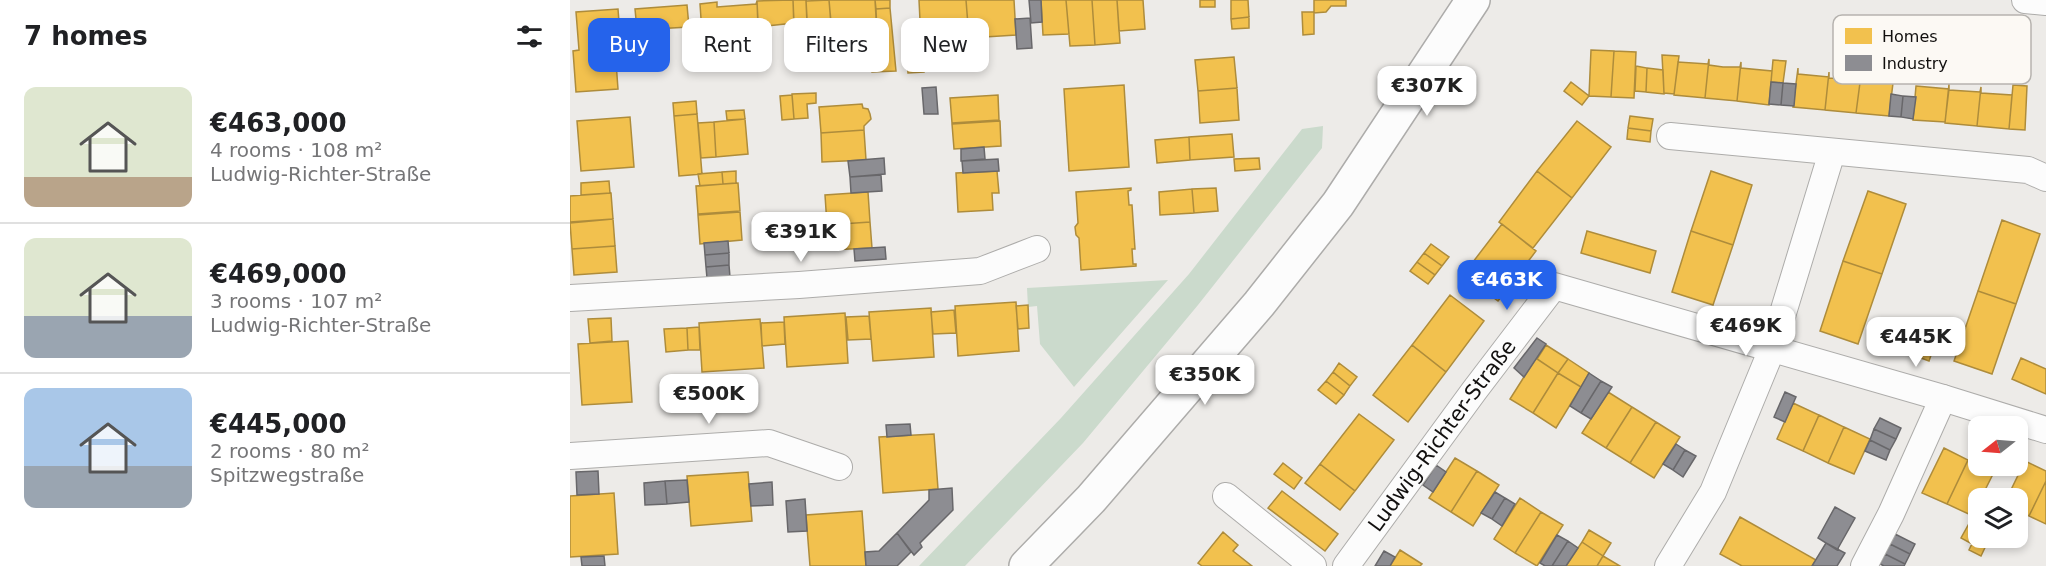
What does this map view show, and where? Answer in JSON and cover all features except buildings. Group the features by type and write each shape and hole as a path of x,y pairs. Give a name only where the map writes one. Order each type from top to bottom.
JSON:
{"main road":[{"path":"1026,566 1091,499 1259,304 1338,204 1473,0"}],"street":[{"path":"2025,0 2046,2"},
{"path":"1670,136 2028,170 2046,177"},
{"path":"1668,566 1713,492 1772,349 1832,152"},
{"path":"570,298 799,285 980,271 1037,249"},
{"name":"Ludwig-Richter-Straße","path":"1346,566 1473,391 1554,286 1772,349"},
{"path":"1772,349 2046,430"},
{"path":"1864,566 1891,514 1943,398"},
{"path":"570,456 769,443 839,466"},
{"path":"1226,496 1313,566"}],"green space":[{"path":"1323,126 1322,148 1198,305 1083,443 965,566 919,566 1061,418 1189,274 1302,129"},
{"path":"1168,280 1074,387 1040,344 1037,306 1028,307 1027,288"}]}
